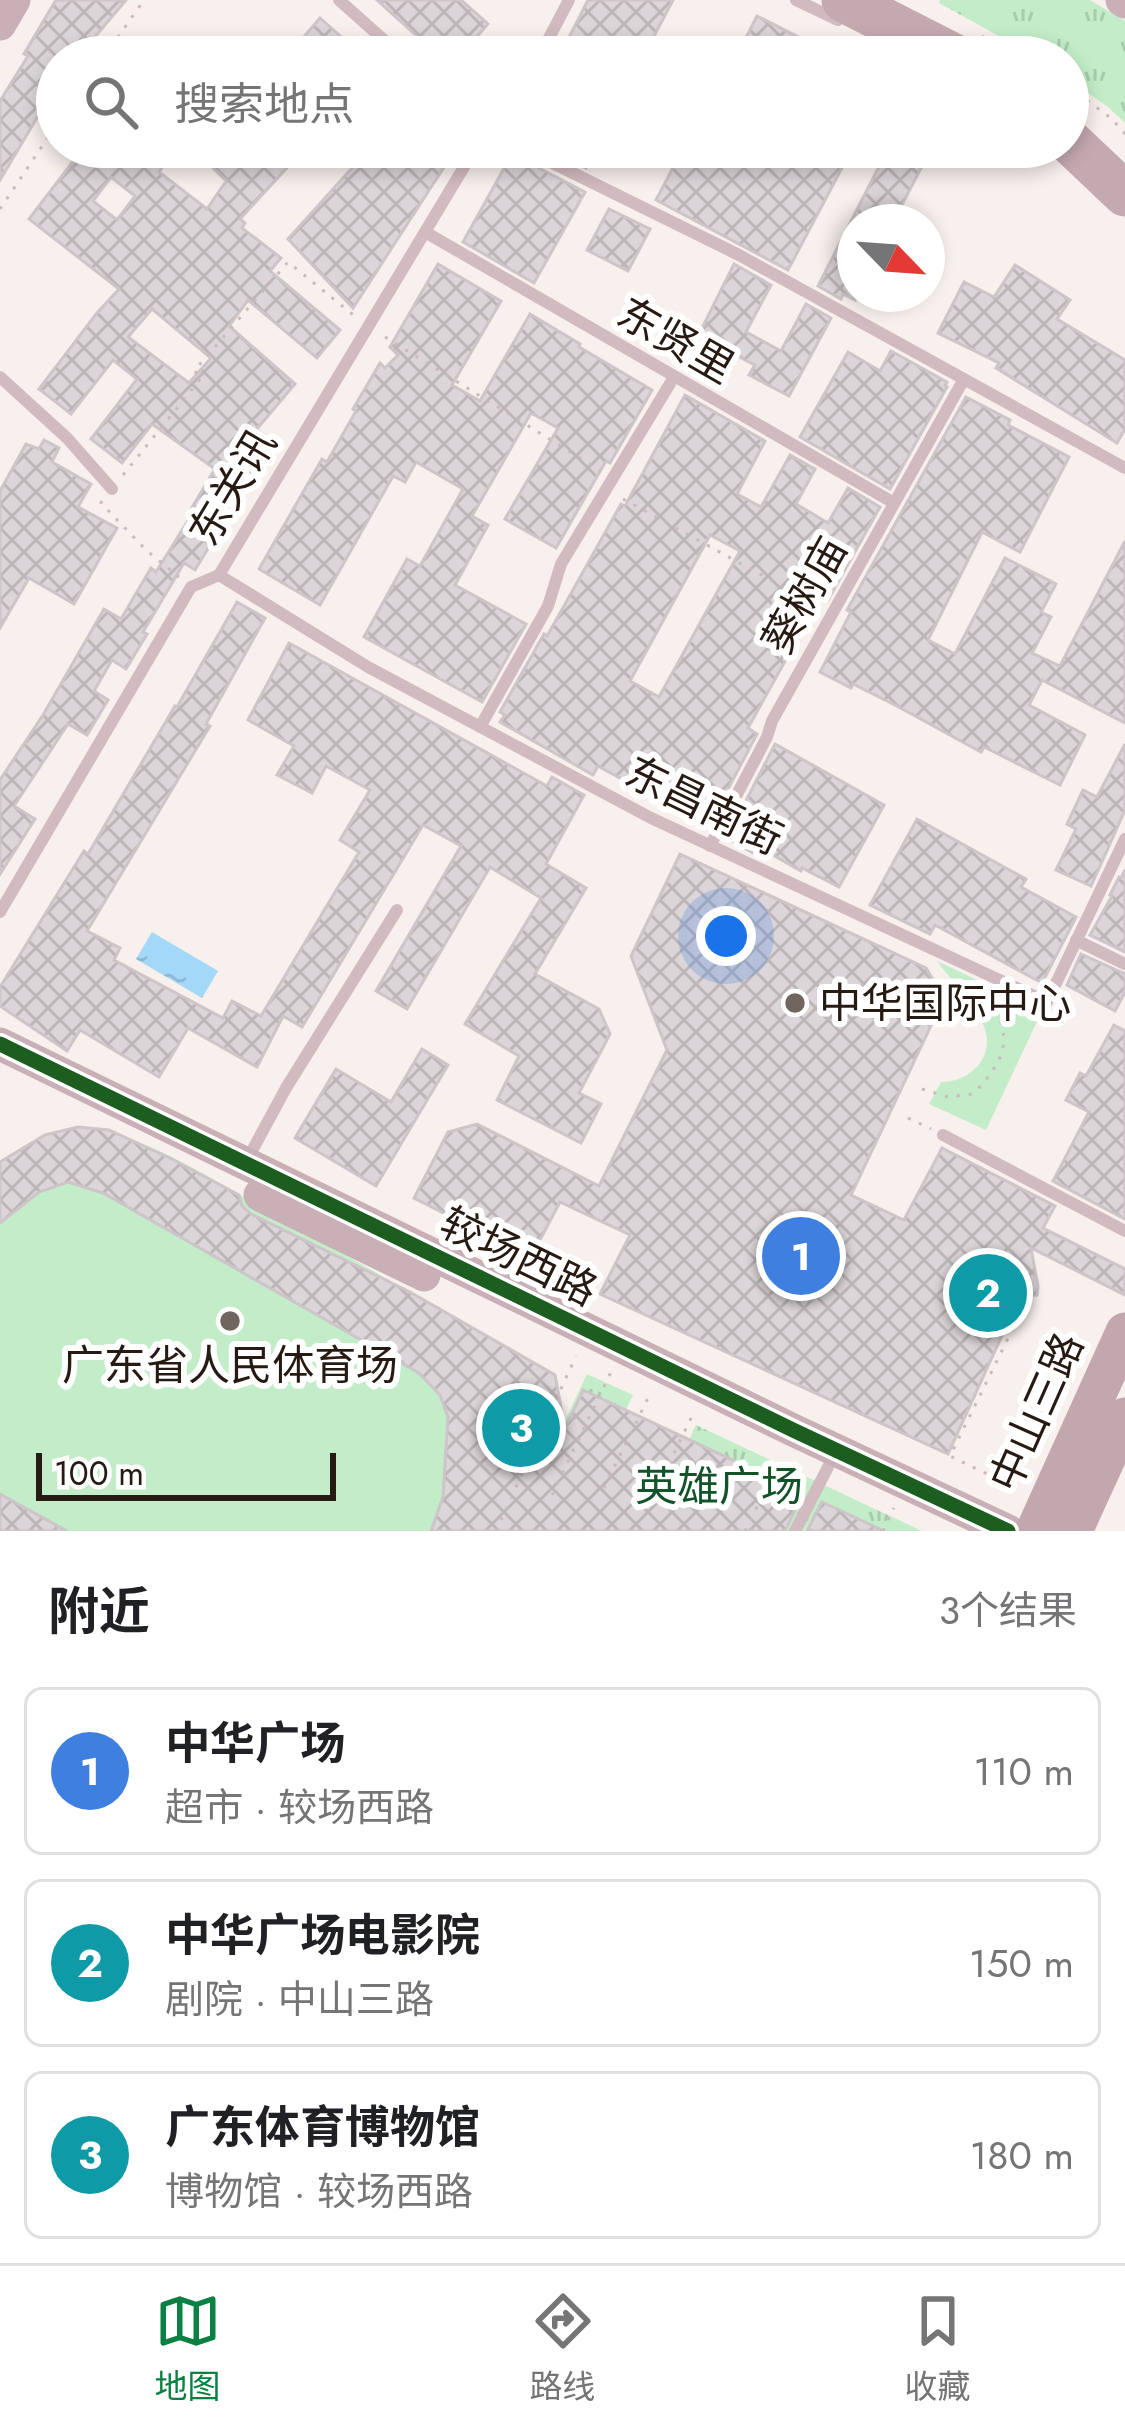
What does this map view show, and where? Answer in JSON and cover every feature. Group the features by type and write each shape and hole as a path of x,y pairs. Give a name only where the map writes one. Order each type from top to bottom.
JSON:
{"highway":[{"path":"844,8 906,36"},
{"path":"1089,166 1123,200"}],"main road":[{"name":"中山三路","path":"1035,1531 1125,1332"},
{"name":"中山三路","path":"1073,1531 1125,1417"}],"street":[{"path":"0,22 14,0"},
{"name":"较场西路","path":"0,1044 1008,1531"},
{"name":"较场西路","path":"0,1068 828,1467 890,1516 960,1531"}],"lane":[{"path":"339,0 379,36"},
{"path":"550,36 569,0"},
{"path":"796,0 844,8"},
{"name":"东关讯","path":"0,912 191,587 219,575 463,168"},
{"path":"563,168 739,255 1125,468"},
{"name":"东贤里","path":"425,232 894,503"},
{"path":"0,376 67,438 112,489"},
{"path":"480,727 548,606 561,564 674,377"},
{"name":"葵树庙","path":"710,846 772,721 964,380"},
{"name":"东昌南街","path":"219,575 368,667 651,818 1047,1002 1076,940"},
{"path":"1125,839 1076,940 1125,964"},
{"path":"246,1163 286,1088 397,910"},
{"path":"943,1135 1125,1231"},
{"path":"795,1531 828,1467"}],"path":[{"path":"119,36 144,0"},
{"path":"1089,102 1125,134"},
{"path":"0,209 36,155"},
{"path":"191,587 100,503 202,377 194,371 288,262 368,326 609,484 832,613"},
{"path":"922,1089 948,1097 973,1094 994,1072 1003,1052 1003,1018 959,961"},
{"path":"908,1118 943,1135"},
{"path":"1008,1484 950,1456 1029,1296"},
{"path":"496,1531 579,1349"},
{"path":"552,1495 615,1366"},
{"path":"604,1488 649,1396"},
{"path":"648,1507 692,1416"},
{"path":"745,1531 786,1447"}],"green space":[{"path":"1090,0 1125,21 1125,123 1089,94 1089,36 999,36 939,3"},
{"path":"937,961 1042,1011 986,1130 929,1104 941,1082 963,1077 979,1065 987,1046 979,1016"},
{"name":"广东省人民体育场","path":"78,1127 127,1138 174,1158 554,1374 556,1380 489,1531 0,1531 0,1162 45,1135"},
{"name":"英雄广场","path":"587,1374 633,1395 589,1485 654,1516 696,1425 922,1531 513,1531"}],"water":[{"path":"152,932 218,971 202,998 136,959"}],"building":[{"path":"56,0 126,0 96,36 36,36 36,119 0,180 0,101 28,56 24,54"},
{"path":"377,0 461,0 488,24 477,36 417,36"},
{"path":"588,0 673,0 654,36 570,36"},
{"path":"757,16 796,36 747,36"},
{"path":"320,18 340,36 305,36"},
{"path":"68,168 162,168 159,172 207,209 226,181 213,168 287,168 240,219 245,223 242,228 281,258 270,271 340,330 317,358 248,300 229,326 295,384 256,430 274,441 195,570 184,563 126,669 112,660 94,691 108,700 87,735 68,724 14,806 35,819 0,874 0,780 104,609 121,619 151,568 156,572 215,469 152,424 122,463 91,439 137,379 113,360 71,414 39,389 119,289 29,219","holes":["111,177 135,196 117,220 93,201","152,309 211,358 189,383 128,337"]},
{"path":"352,168 443,168 353,308 288,239"},
{"path":"504,168 539,168 585,192 534,283 463,242"},
{"path":"673,168 842,168 788,270 656,200"},
{"path":"878,168 921,168 902,204 860,204"},
{"path":"609,209 650,229 628,271 587,250"},
{"path":"837,249 837,297 818,286"},
{"path":"438,264 501,301 452,385 480,401 530,314 652,390 556,548 505,519 558,428 531,413 472,516 488,525 455,585 526,624 482,702 364,637 407,559 420,566 463,489 416,462 405,482 393,476 320,605 259,569 322,459 327,462 380,363 385,368 398,355 390,347"},
{"path":"734,264 771,285 746,332 781,351 806,304 831,318 789,396 749,375 755,365 698,336"},
{"path":"1015,265 1070,300 1057,319 1125,360 1125,429 1117,443 996,368 999,363 938,333 964,282 994,297"},
{"path":"891,351 947,382 947,387 890,489 800,437 848,352 880,371"},
{"path":"685,395 765,441 737,494 761,507 790,455 815,469 796,504 828,523 848,488 880,507 828,600 820,598 748,728 757,734 708,827 598,766 593,775 500,722 505,715 500,712 544,634 547,636 621,504 625,506","holes":["710,535 740,551 659,697 630,681"]},
{"path":"966,397 1069,457 1020,552 982,532 928,640 955,654 1005,558 1056,584 1041,612 1051,617 1032,653 1060,666 1125,541 1125,723 1042,680 1029,705 1085,735 1060,785 984,747 981,752 853,684 851,688 820,672 851,612 847,610"},
{"path":"44,440 59,448 52,462 91,484 78,507 117,528 74,604 29,578 0,628 0,491 26,444 39,449"},
{"path":"237,602 265,618 206,724 210,726 87,931 120,948 114,960 223,1018 232,1001 261,1016 359,852 340,840 370,790 326,766 312,793 277,775 294,746 248,720 289,643 547,786 552,777 584,795 546,864 586,888 535,974 599,1009 610,1034 579,1093 601,1104 581,1143 497,1100 519,1056 465,1024 541,898 490,867 407,1009 376,991 461,846 423,825 302,1027 283,1016 257,1067 188,1028 159,1077 80,1030 67,1051 0,1006 0,987 84,851 88,854"},
{"path":"775,744 884,805 839,887 757,846 753,853 727,838"},
{"path":"1125,744 1125,810 1091,886 1056,870 1076,829 1067,824 1083,790 1097,797"},
{"path":"917,819 1026,879 1021,887 1076,917 1042,983 935,925 930,934 870,905"},
{"path":"680,854 926,968 944,998 851,1195 904,1220 942,1148 1055,1206 1043,1228 1125,1269 1125,1295 1031,1248 1037,1295 1020,1296 948,1454 600,1294 630,1235 560,1202 531,1257 414,1198 448,1132 477,1124 599,1186 667,1050 631,956"},
{"path":"1125,870 1125,952 1090,935"},
{"path":"1081,954 1125,974 1125,992 1115,1011 1067,985"},
{"path":"1114,1025 1125,1031 1125,1219 1053,1181 1089,1112 1066,1100 1080,1073 1086,1076"},
{"path":"422,1049 448,1065 376,1186 295,1138 336,1069 391,1102"},
{"path":"78,1127 109,1130 170,1158 239,1195 251,1214 410,1292 555,1375 565,1429 583,1390 803,1493 785,1531 431,1531 443,1497 448,1417 440,1395 419,1373 103,1193 68,1182 39,1192 0,1223 0,1162 45,1135"},
{"path":"0,1494 67,1531 0,1531"},
{"path":"822,1502 884,1531 807,1531"}],"cycle path":[{"path":"0,1044 1008,1531"}],"place":[{"name":"中华国际中心","path":"795,1003"},
{"name":"中华广场","path":"801,1256"},
{"name":"中华广场电影院","path":"988,1293"},
{"name":"广东省人民体育场","path":"230,1321"},
{"name":"广东体育博物馆","path":"521,1428"}]}
